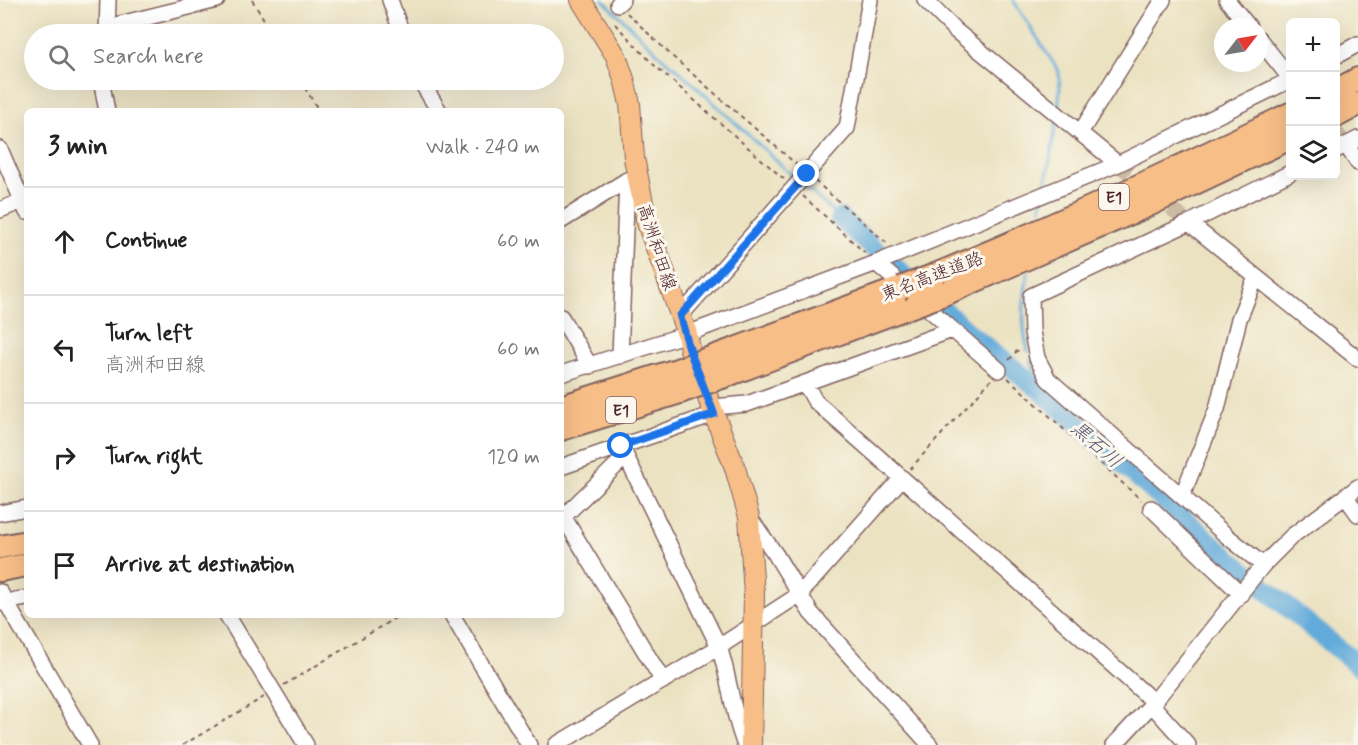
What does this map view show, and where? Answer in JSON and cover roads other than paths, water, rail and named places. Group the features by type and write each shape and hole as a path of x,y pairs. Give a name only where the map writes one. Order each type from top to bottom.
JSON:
{"highway":[{"path":"1340,88 1358,79"},
{"path":"1340,113 1358,104"},
{"name":"東名高速道路","path":"564,406 677,381 716,356 901,288 942,284 1001,248 1123,194 1286,116"},
{"name":"東名高速道路","path":"564,428 677,381 942,284 1201,182 1286,140"},
{"path":"0,547 24,543"},
{"path":"0,570 24,565"}],"main road":[{"name":"高洲和田線","path":"581,0 616,56 624,79 630,104 632,178 687,334 691,354 735,468 749,517 754,595 751,745"}],"street":[{"path":"107,24 108,0"},
{"path":"132,24 217,0"},
{"path":"390,0 398,24"},
{"path":"680,316 848,128 870,0"},
{"path":"925,0 956,31 1023,88 1118,164"},
{"path":"1080,133 1163,0"},
{"path":"1227,0 1242,18"},
{"path":"1340,53 1358,44"},
{"path":"1268,51 1286,74"},
{"path":"564,373 687,334 899,254 1118,164 1286,81"},
{"path":"103,90 106,108"},
{"path":"426,90 437,108"},
{"path":"1347,145 1358,163"},
{"path":"0,149 24,202"},
{"path":"1262,566 1048,379 1036,358 1032,332 1031,296 1286,175"},
{"path":"564,219 632,178"},
{"path":"620,356 632,178"},
{"path":"0,210 24,204"},
{"path":"1189,223 1358,359"},
{"path":"878,262 999,370"},
{"path":"1182,496 1217,409 1239,319 1256,277"},
{"path":"564,322 590,366"},
{"path":"564,466 623,451 713,410 747,404 952,330"},
{"path":"805,383 815,401 1153,704 1188,745"},
{"path":"564,513 623,451"},
{"path":"623,451 719,647 727,669 739,731 746,745"},
{"path":"556,745 719,647 800,594 902,478"},
{"path":"1114,745 1153,704 1262,566 1292,536 1352,491 1358,514"},
{"path":"1151,508 1243,591"},
{"path":"0,513 24,509"},
{"path":"749,517 777,555 811,613 930,745"},
{"path":"564,518 663,681"},
{"path":"24,598 2,599 90,745"},
{"path":"229,618 306,745"},
{"path":"454,618 530,745"}],"waterway":[{"path":"603,0 665,60 795,178"},
{"path":"1013,0 1059,72 1058,107"},
{"path":"1045,187 1057,120"},
{"path":"802,184 840,218"},
{"path":"1041,209 1042,200"},
{"name":"黒石川","path":"840,218 972,336 1039,389 1229,559 1358,665"},
{"path":"1028,273 1024,331 1028,351"},
{"path":"1031,360 1039,389"}],"tunnel":[{"path":"1340,137 1346,145"},
{"path":"1118,164 1189,223"}]}
